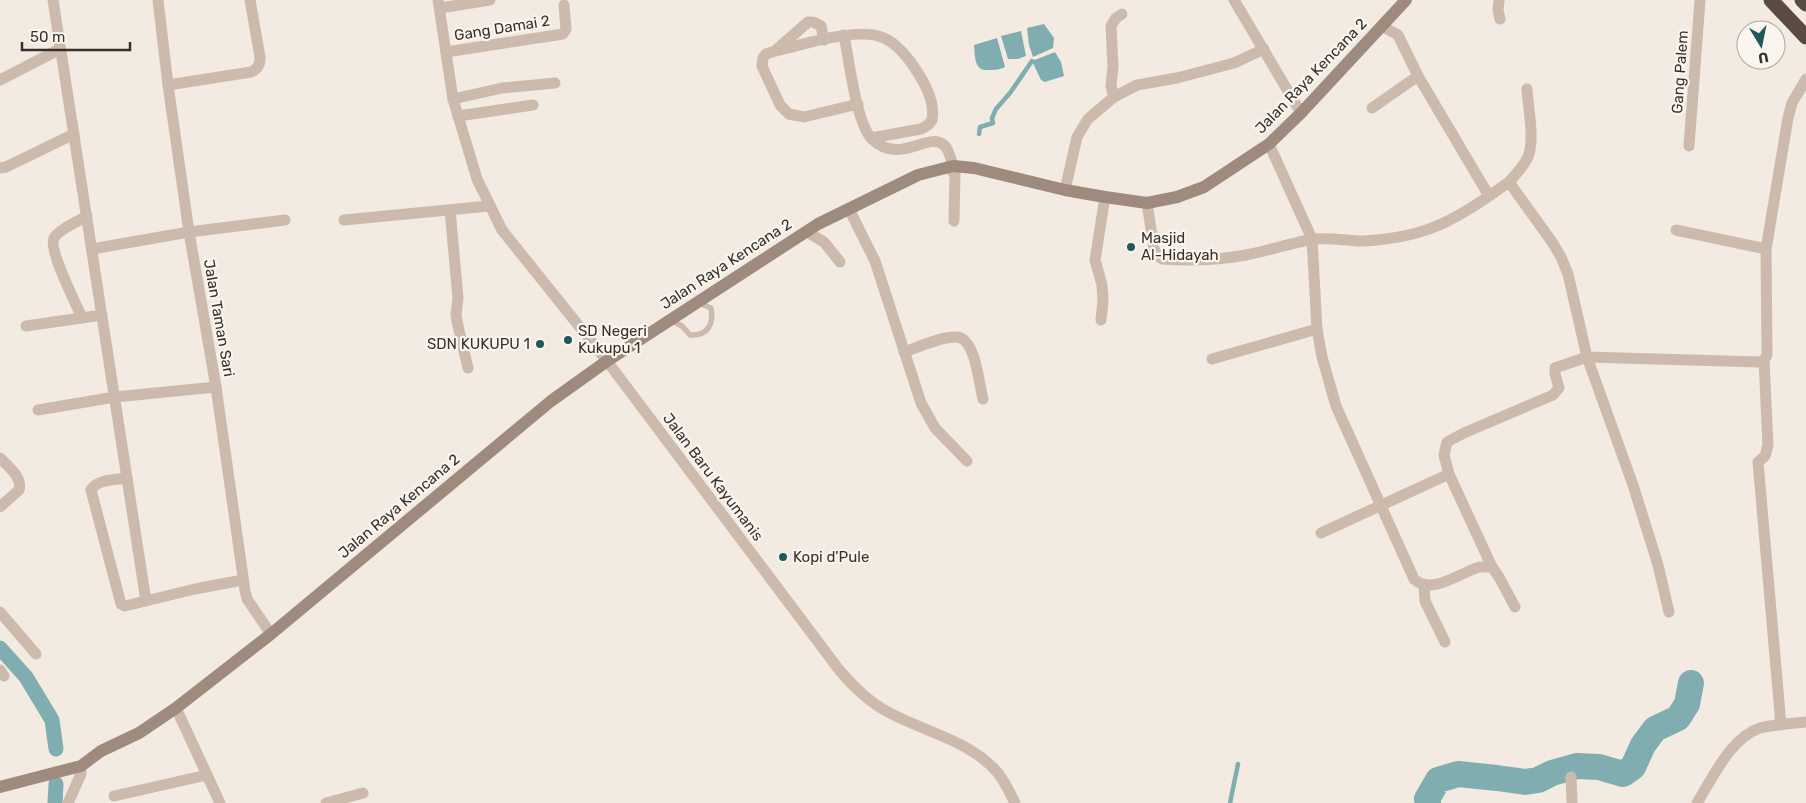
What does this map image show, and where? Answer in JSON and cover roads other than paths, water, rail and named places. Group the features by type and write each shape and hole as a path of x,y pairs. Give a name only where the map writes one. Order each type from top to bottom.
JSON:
{"highway":[{"path":"1771,0 1806,37"},
{"path":"1781,0 1806,27"},
{"path":"1802,0 1806,4"}],"street":[{"path":"53,0 146,601"},
{"name":"Jalan Taman Sari","path":"158,0 189,232 216,387 243,580 247,598 271,634"},
{"path":"168,85 256,70 260,64 260,57 250,0"},
{"path":"439,4 490,0"},
{"path":"1234,0 1301,113"},
{"name":"Jalan Raya Kencana 2","path":"0,787 81,766 101,752 139,732 176,708 271,634 551,401 607,361 806,232 918,175 950,167 974,168 1065,190 1147,202 1177,197 1204,187 1269,144 1301,113 1406,0"},
{"path":"1499,0 1498,10 1500,19"},
{"name":"Gang Palem","path":"1689,146 1700,0"},
{"name":"Jalan Baru Kayumanis","path":"439,4 453,99 477,180 502,230 517,251 607,361 834,664 857,690 873,703 890,713 971,750 998,773 1015,803"},
{"name":"Gang Damai 2","path":"446,52 563,34 566,29 564,5"},
{"path":"1114,97 1111,86 1113,67 1111,26 1116,18 1122,14"},
{"path":"775,51 808,22 821,26 824,40"},
{"path":"1382,26 1398,35 1418,76 1489,196"},
{"path":"858,104 804,117 795,116 784,111 762,66 762,58 766,54 775,51 844,35 866,33 886,38 906,57 923,80 932,105 932,120 928,126 921,129 871,138"},
{"path":"844,35 858,104 871,138 886,149 892,150 931,142 940,143 947,148 950,167 955,174 954,221"},
{"path":"0,80 60,49"},
{"path":"1065,190 1077,136 1088,120 1114,97 1137,85 1177,78 1234,63 1264,49"},
{"path":"1372,108 1418,76"},
{"path":"1780,725 1758,462 1765,456 1768,446 1764,360 1767,355 1766,249 1788,118 1792,103 1806,79"},
{"path":"453,99 502,88 555,83"},
{"path":"1147,202 1154,249 1162,259 1224,258 1246,255 1312,239 1361,241 1416,234 1460,216 1509,182 1525,162 1531,143 1527,89"},
{"path":"458,116 533,105"},
{"path":"0,168 6,167 74,134"},
{"path":"1269,144 1312,239 1317,329 1322,357 1336,406 1414,579 1424,586 1437,584 1482,567 1492,567"},
{"path":"1509,182 1561,257 1573,290 1587,357 1633,485 1658,565 1669,612"},
{"path":"1101,320 1102,284 1095,260 1105,197"},
{"path":"344,220 489,206"},
{"path":"849,209 875,261 921,403 935,428 967,460"},
{"path":"450,210 458,298 456,315 468,368"},
{"path":"82,318 56,259 52,244 57,234 87,216"},
{"path":"92,249 189,232 285,220"},
{"path":"1676,230 1766,249"},
{"path":"806,232 824,242 840,262"},
{"path":"26,326 102,315"},
{"path":"1212,358 1317,329"},
{"path":"904,352 952,337 960,338 968,345 973,354 983,399"},
{"path":"1515,607 1492,567 1449,474 1444,456 1447,442 1464,432 1552,395 1559,388 1555,368 1587,357 1760,362 1764,360"},
{"path":"38,410 115,397 216,387"},
{"path":"0,458 18,478 20,486 19,490 0,506"},
{"path":"1321,534 1449,474"},
{"path":"127,478 100,482 95,484 92,490 120,604 125,606 243,580"},
{"path":"1424,586 1426,601 1445,642"},
{"path":"0,612 36,654"},
{"path":"176,708 220,803"},
{"path":"1697,803 1723,761 1744,737 1759,729 1806,722"},
{"path":"68,803 81,774 81,766"},
{"path":"114,796 207,775"},
{"path":"1571,777 1572,803"},
{"path":"326,803 363,793"}],"lane":[{"path":"670,320 682,326 690,335 696,335 709,328 712,322 712,308 698,302"}],"water":[{"path":"1044,24 1054,38 1053,48 1033,57 1027,28"},
{"path":"1021,31 1026,56 1018,59 1008,59 1001,36"},
{"path":"997,38 1005,67 983,70 976,62 974,45"},
{"path":"1055,52 1061,62 1064,76 1045,82 1041,80 1032,61"}],"waterway":[{"path":"979,134 980,127 993,123 992,118 996,109 1010,93 1032,61"},
{"path":"0,648 26,677 52,720 56,749"},
{"path":"1428,803 1427,799 1438,780 1458,774 1525,782 1538,780 1552,773 1577,766 1599,767 1623,774 1633,767 1643,745 1655,729 1678,718 1687,704 1691,683"},
{"path":"1230,803 1238,764"},
{"path":"55,803 56,784"}],"place":[{"name":"Masjid Al-Hidayah","path":"1131,247"},
{"name":"SD Negeri Kukupu 1","path":"568,340"},
{"name":"SDN KUKUPU 1","path":"540,344"},
{"name":"Kopi d'Pule","path":"783,557"}]}
